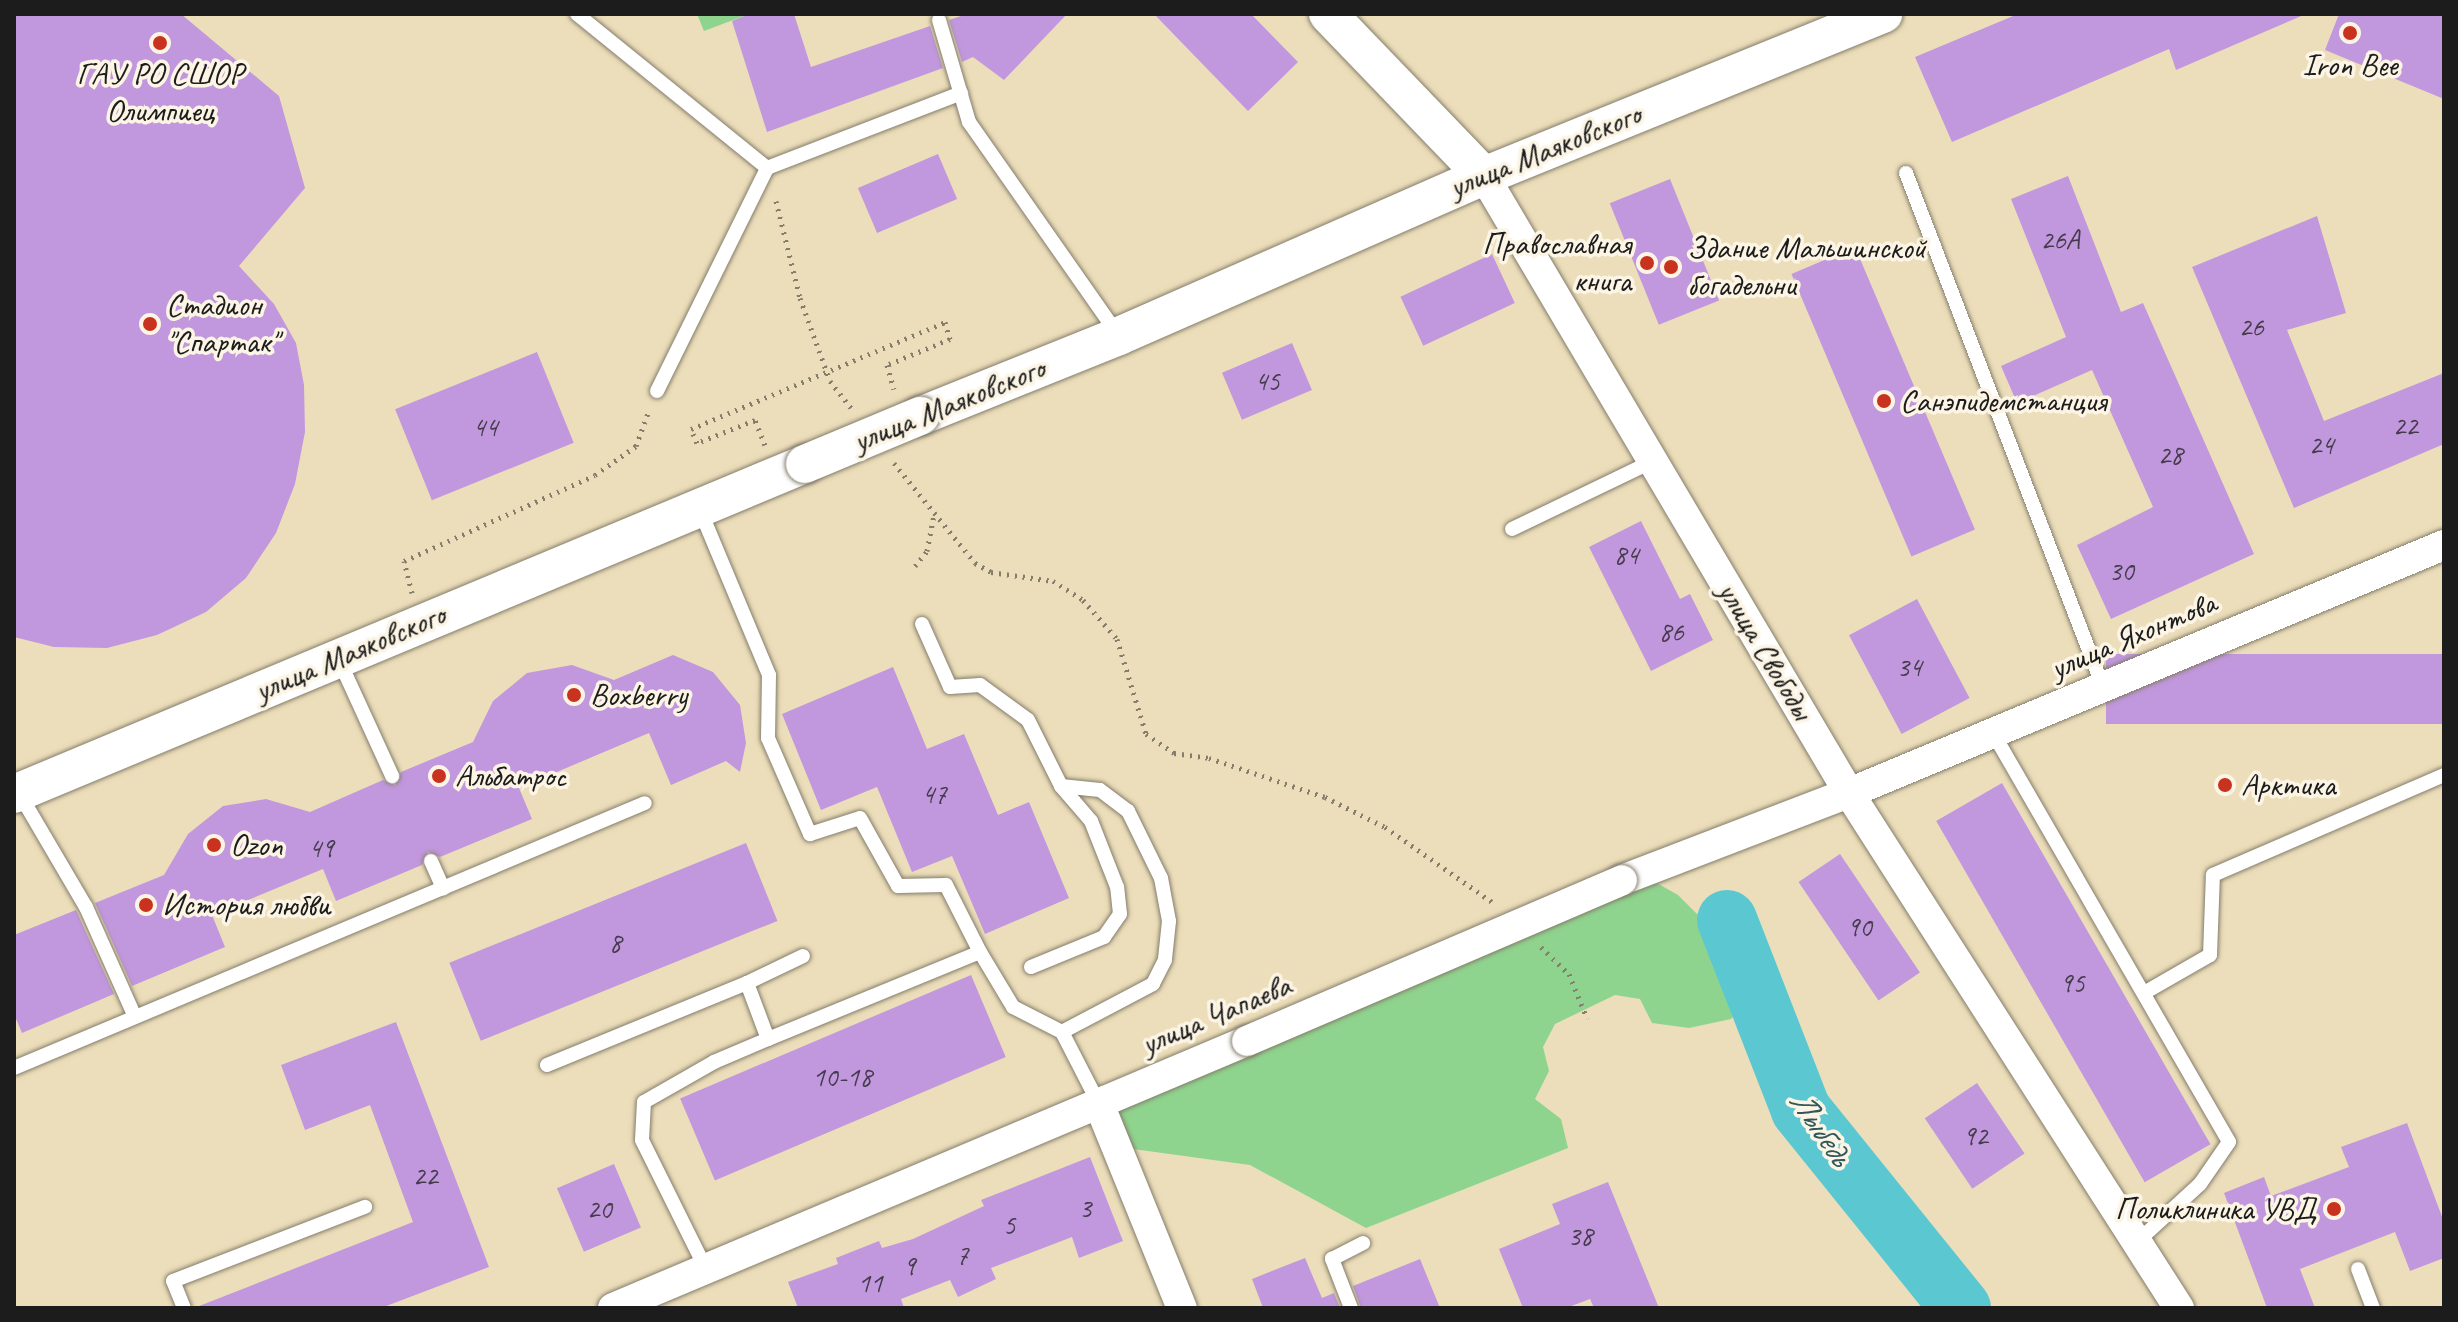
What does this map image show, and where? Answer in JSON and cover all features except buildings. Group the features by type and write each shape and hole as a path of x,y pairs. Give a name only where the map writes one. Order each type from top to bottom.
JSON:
{"street":[{"name":"улица Свободы","path":"1328,14 1484,176 1849,793 2179,1308"},
{"name":"улица Маяковского","path":"16,793 805,464 907,403 1119,336 1484,176 1883,14"},
{"name":"улица Яхонтова","path":"1849,793 2444,545"},
{"name":"улица Чапаева","path":"613,1308 1622,880 1849,793"},
{"path":"1099,1104 1182,1308"}],"lane":[{"path":"577,14 767,168"},
{"path":"939,20 969,122 1119,336"},
{"path":"657,391 767,168 961,93"},
{"path":"1906,173 2103,687"},
{"path":"1512,529 1653,461"},
{"path":"699,508 769,675 768,738 810,834 860,818 898,886 946,885 980,952 1013,1007 1062,1032 1099,1104"},
{"path":"922,624 950,687 980,685 1028,720 1061,786 1091,821 1117,887 1120,914 1104,937 1031,967"},
{"path":"337,657 392,776"},
{"path":"1993,733 2229,1142 2200,1184 2137,1242"},
{"path":"2144,993 2210,955 2213,875 2444,775"},
{"path":"1061,786 1100,790 1128,811 1161,878 1169,921 1165,960 1153,984 1062,1032"},
{"path":"16,793 86,907 135,1017"},
{"path":"14,1068 645,803"},
{"path":"431,861 443,888"},
{"path":"706,1269 642,1140 644,1102 714,1062 980,952"},
{"path":"547,1065 747,983 803,956"},
{"path":"747,983 768,1039"},
{"path":"184,1308 173,1281 365,1207"},
{"path":"1351,1308 1332,1259 1363,1243"},
{"path":"2358,1269 2373,1308"}],"path":[{"path":"767,168 800,298 830,381"},
{"path":"766,446 755,420 697,443 691,429 945,322 950,339 887,365 907,403"},
{"path":"413,598 404,561 595,475 636,446 657,391"},
{"path":"915,566 927,551 934,513 975,563 991,572 1053,581 1083,600 1117,639 1146,734 1174,753 1209,758 1325,797 1385,827 1476,886 1496,906"},
{"path":"1538,945 1569,974 1587,1018"}],"green space":[{"path":"697,14 749,14 704,31"},
{"path":"1655,882 1678,895 1713,930 1732,963 1744,1003 1731,1019 1689,1028 1652,1023 1640,999 1615,995 1555,1024 1543,1047 1549,1071 1535,1099 1561,1119 1568,1148 1366,1228 1250,1165 1133,1149 1112,1108 1612,894"}],"waterway":[{"name":"Лыбедь","path":"1727,920 1801,1110 1961,1308"}],"place":[{"name":"Iron Bee","path":"2350,33"},
{"name":"ГАУ РО СШОР Олимпиец","path":"160,43"},
{"name":"Православная книга","path":"1647,263"},
{"name":"Здание Мальшинской богадельни","path":"1671,267"},
{"name":"Стадион \"Спартак\"","path":"150,324"},
{"name":"Санэпидемстанция","path":"1884,401"},
{"name":"Boxberry","path":"574,695"},
{"name":"Альбатрос","path":"439,776"},
{"name":"Арктика","path":"2225,785"},
{"name":"Ozon","path":"214,845"},
{"name":"История любви","path":"146,905"},
{"name":"Поликлиника УВД","path":"2334,1209"}]}
